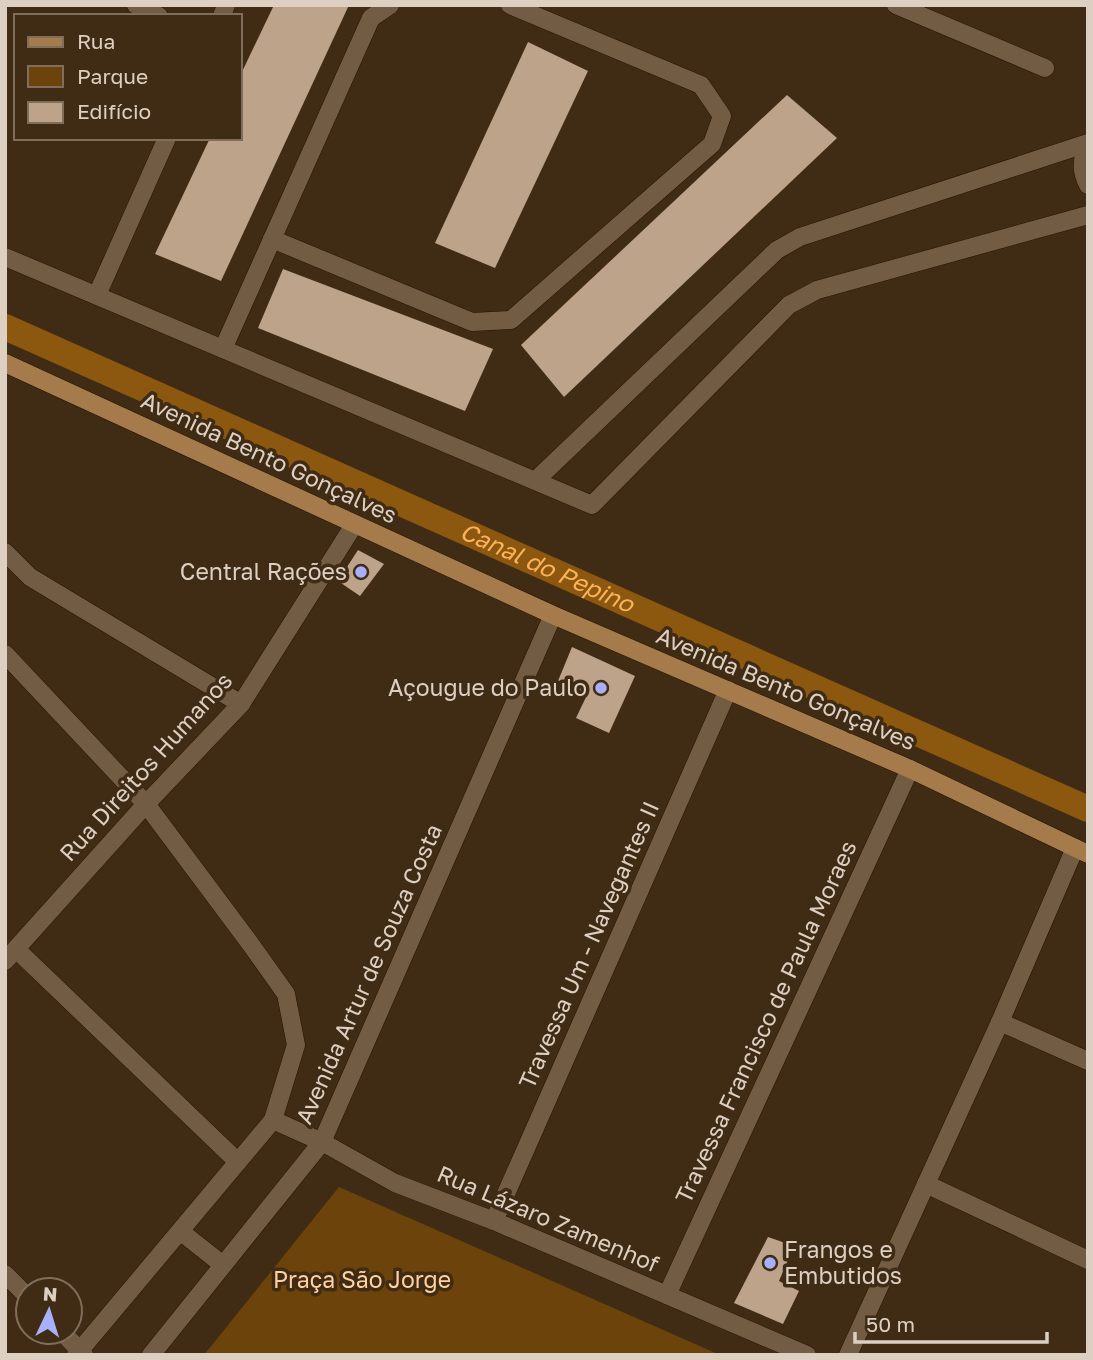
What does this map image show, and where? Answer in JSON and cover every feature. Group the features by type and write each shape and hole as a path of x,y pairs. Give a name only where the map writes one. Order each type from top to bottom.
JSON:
{"main road":[{"name":"Avenida Bento Gonçalves","path":"5,363 553,615 910,769 1081,851"}],"street":[{"path":"135,5 155,14"},
{"path":"223,349 371,18 390,5"},
{"path":"272,239 472,322 511,320 712,144 722,116 701,85 510,5"},
{"path":"896,5 1045,68"},
{"path":"97,295 166,140"},
{"path":"1088,144 1082,165 1083,177 1088,185"},
{"path":"536,480 777,250 800,237 1088,144"},
{"path":"5,257 592,505 789,305 817,290 1088,215"},
{"name":"Rua Direitos Humanos","path":"10,955 146,804 241,704 354,524"},
{"path":"5,552 30,577 241,704"},
{"name":"Avenida Artur de Souza Costa","path":"151,1355 322,1142 553,615"},
{"path":"5,653 146,804"},
{"name":"Travessa Um - Navegantes II","path":"494,1221 728,690"},
{"name":"Travessa Francisco de Paula Moraes","path":"667,1294 910,769"},
{"name":"Avenida Artur de Souza Costa","path":"80,1353 273,1120 296,1045 286,994 146,804"},
{"path":"848,1355 1081,851"},
{"path":"10,955 238,1162"},
{"path":"1000,1022 1088,1061"},
{"name":"Rua Lázaro Zamenhof","path":"273,1120 322,1142 396,1182 807,1355"},
{"path":"926,1184 1088,1260"},
{"path":"180,1231 223,1265"}],"green space":[{"name":"Praça São Jorge","path":"339,1187 720,1355 204,1355"}],"building":[{"path":"274,5 349,5 221,281 155,254 209,140 242,140 242,72"},
{"path":"528,42 588,71 495,268 435,243"},
{"path":"787,95 837,138 564,397 521,345"},
{"path":"283,269 493,349 465,411 258,328"},
{"name":"Central Rações","path":"358,550 384,564 360,596 338,581"},
{"name":"Açougue do Paulo","path":"572,647 635,676 609,733 576,718 587,695 558,681"},
{"name":"Frangos e Embutidos","path":"768,1237 794,1246 779,1281 799,1291 783,1324 734,1303"}],"waterway":[{"name":"Canal do Pepino","path":"5,327 1088,809"}],"place":[{"name":"Central Rações","path":"361,572"},
{"name":"Açougue do Paulo","path":"601,688"},
{"name":"Frangos e Embutidos","path":"770,1263"}]}
